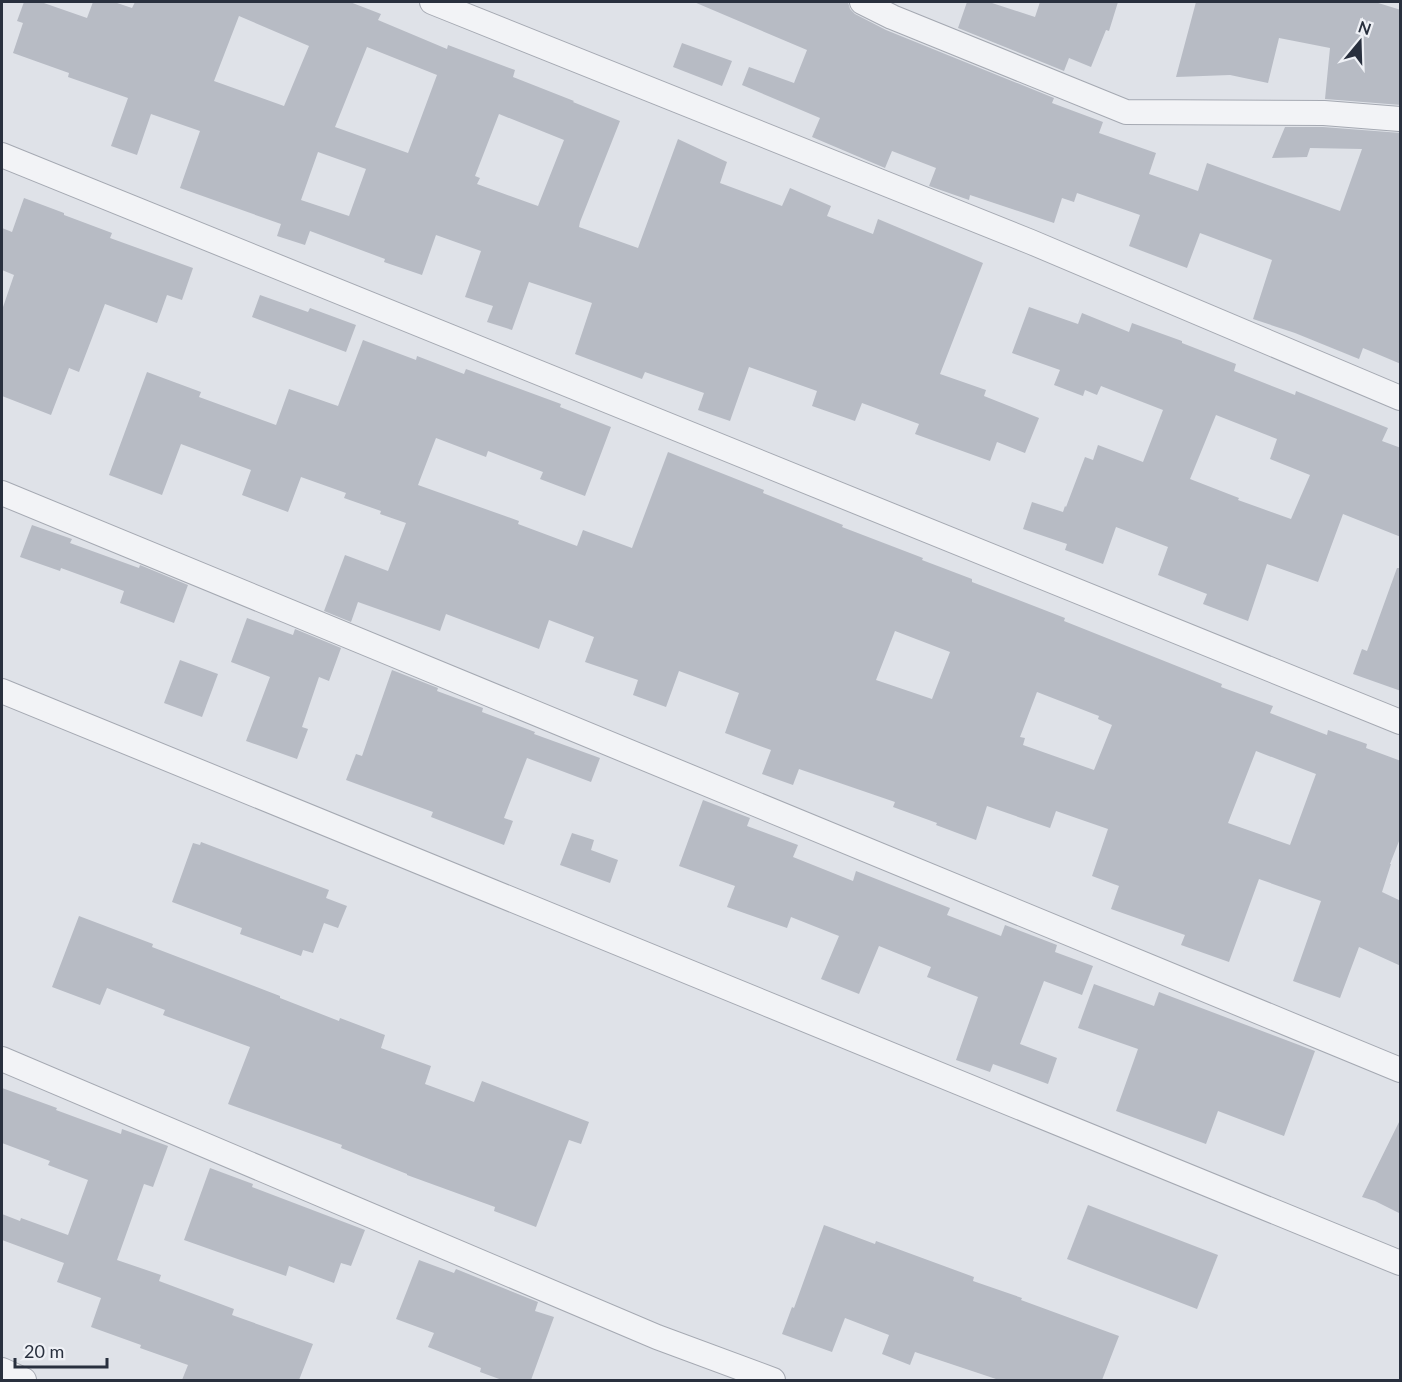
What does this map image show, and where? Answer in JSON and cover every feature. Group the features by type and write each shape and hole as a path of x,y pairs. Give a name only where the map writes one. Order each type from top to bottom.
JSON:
{"street":[{"path":"432,2 1030,242 1401,398"},
{"path":"862,2 892,17 1126,112 1324,113 1401,119"},
{"path":"2,155 1401,722"},
{"path":"2,493 1401,1070"},
{"path":"2,691 1401,1263"},
{"path":"2,1059 657,1337 773,1380"},
{"path":"2,1370 24,1380"}],"building":[{"path":"24,2 41,2 87,18 93,2 114,2 132,8 135,2 350,2 381,14 378,20 447,49 448,45 515,70 513,77 620,121 579,227 638,248 678,139 727,162 720,183 782,206 790,188 831,206 827,216 873,234 878,219 983,263 940,374 986,390 984,396 1039,418 1025,453 997,442 990,461 915,434 919,424 862,403 855,421 812,406 817,391 749,367 730,421 698,410 704,393 645,372 642,379 575,354 592,303 529,282 512,330 487,322 493,306 465,297 481,251 436,235 422,275 310,231 305,245 277,236 281,224 180,188 200,131 151,114 137,155 111,146 128,98 68,77 69,73 13,53 23,23 17,21","holes":["239,16 309,46 284,106 214,81","367,47 437,75 408,153 335,127","499,114 564,140 538,206 477,184 480,178 475,176","318,152 366,169 349,216 301,200"]},
{"path":"694,2 848,2 855,14 886,30 1054,98 1052,103 1103,122 1099,133 1156,153 1149,174 1198,191 1207,163 1340,211 1362,149 1310,148 1307,157 1272,158 1285,127 1323,127 1401,133 1401,364 1363,348 1359,359 1253,319 1272,260 1200,233 1187,268 1129,246 1140,215 1077,193 1074,202 1062,198 1054,223 970,195 969,200 929,186 936,168 892,151 885,168 812,137 820,118 742,85 749,67 794,83 807,50"},
{"path":"967,2 989,2 1035,17 1040,2 1118,2 1109,31 1106,30 1091,67 1069,58 1064,71 958,28"},
{"path":"1196,2 1375,2 1401,10 1401,105 1325,99 1330,48 1279,38 1268,83 1230,75 1176,77"},
{"path":"682,43 732,61 722,86 673,67"},
{"path":"24,198 112,233 110,238 193,268 182,300 167,295 157,323 105,304 79,372 69,368 51,415 2,396 2,310 14,275 2,270 2,228 12,232"},
{"path":"260,295 308,312 310,308 356,325 346,352 252,317"},
{"path":"1029,307 1078,324 1082,313 1129,332 1132,323 1182,341 1182,343 1236,364 1234,371 1295,395 1296,391 1388,428 1382,441 1401,448 1401,537 1343,514 1318,582 1267,564 1248,621 1203,604 1207,594 1158,575 1168,547 1116,527 1103,564 1065,550 1067,544 1023,529 1032,502 1063,512 1085,457 1093,460 1098,445 1143,462 1163,410 1101,386 1097,395 1085,390 1083,396 1054,385 1060,370 1012,353","holes":["1216,415 1277,439 1270,459 1310,475 1291,519 1238,500 1239,498 1190,479"]},
{"path":"363,340 416,360 417,356 464,374 466,369 561,404 560,407 611,427 585,496 540,479 543,472 488,451 486,457 436,438 418,485 519,521 518,524 577,546 583,530 632,548 668,452 764,490 763,493 923,558 922,560 972,579 972,582 1065,618 1064,621 1222,684 1221,687 1273,706 1270,713 1327,735 1328,730 1367,744 1366,748 1401,761 1401,836 1382,892 1401,901 1401,966 1359,947 1340,998 1293,981 1321,901 1259,879 1229,962 1181,945 1185,935 1111,909 1119,886 1092,876 1108,829 1056,811 1050,828 987,806 976,840 893,807 895,802 799,769 793,785 762,774 771,750 725,733 739,693 679,671 666,707 633,695 638,680 585,662 594,637 549,620 539,649 446,614 440,631 358,602 351,622 324,611 345,555 388,571 406,523 344,498 346,493 301,477 288,512 242,495 251,470 181,444 162,495 109,475 147,372 201,392 199,397 276,425 289,389 338,406","holes":["895,631 950,652 932,699 876,680","1037,692 1099,716 1098,719 1112,725 1094,770 1023,745 1025,738 1020,737","1256,751 1316,774 1290,845 1228,823"]},
{"path":"32,525 72,539 70,543 139,568 140,565 188,585 174,623 120,603 124,591 61,568 60,571 20,557"},
{"path":"1397,568 1401,568 1401,691 1353,674 1362,649 1367,651"},
{"path":"247,618 293,635 295,629 341,648 329,681 319,677 302,727 308,729 297,759 246,741 270,677 231,662"},
{"path":"180,660 218,674 202,717 164,703"},
{"path":"392,670 438,688 437,691 483,708 482,712 535,732 534,734 600,758 591,782 527,758 504,818 513,821 504,845 431,817 433,812 346,780 356,754 362,756"},
{"path":"703,800 750,818 747,826 798,845 793,857 853,881 856,871 950,908 947,915 1001,936 1005,925 1057,945 1055,952 1093,966 1082,995 1044,981 1020,1044 1057,1058 1048,1084 993,1064 990,1072 956,1060 978,997 927,977 931,967 879,946 859,994 821,979 839,936 791,917 787,928 727,907 735,886 679,866"},
{"path":"572,833 594,840 591,850 618,860 610,883 560,865"},
{"path":"201,842 329,890 326,898 347,906 338,928 324,923 313,953 303,950 301,956 240,934 242,928 172,902 193,843 200,845"},
{"path":"79,916 339,1021 340,1018 385,1035 381,1048 431,1066 425,1084 474,1102 482,1081 589,1122 581,1144 569,1140 536,1227 494,1211 495,1207 341,1148 342,1145 228,1104 250,1047 163,1015 165,1010 107,988 100,1005 52,987"},
{"path":"1094,984 1154,1006 1159,992 1315,1051 1284,1136 1218,1111 1206,1144 1116,1111 1138,1049 1078,1028"},
{"path":"2,1088 121,1134 122,1129 168,1146 153,1187 144,1184 117,1260 161,1275 159,1281 234,1309 232,1315 313,1344 299,1380 182,1380 188,1365 91,1327 101,1298 57,1282 64,1263 2,1240 2,1214 20,1221 21,1218 68,1235 88,1180 48,1165 50,1161 2,1143"},
{"path":"1401,1118 1401,1214 1362,1197"},
{"path":"210,1168 253,1184 252,1187 365,1230 351,1266 341,1263 334,1283 289,1266 286,1276 184,1240"},
{"path":"1088,1205 1218,1255 1197,1309 1067,1259"},
{"path":"824,1225 875,1244 876,1241 974,1277 973,1281 1119,1336 1102,1380 999,1380 915,1352 910,1365 882,1354 889,1335 845,1318 832,1352 782,1334 792,1307 794,1308"},
{"path":"419,1260 454,1273 456,1269 538,1302 535,1311 554,1317 531,1380 502,1380 480,1372 481,1368 428,1347 434,1333 396,1319"}]}
